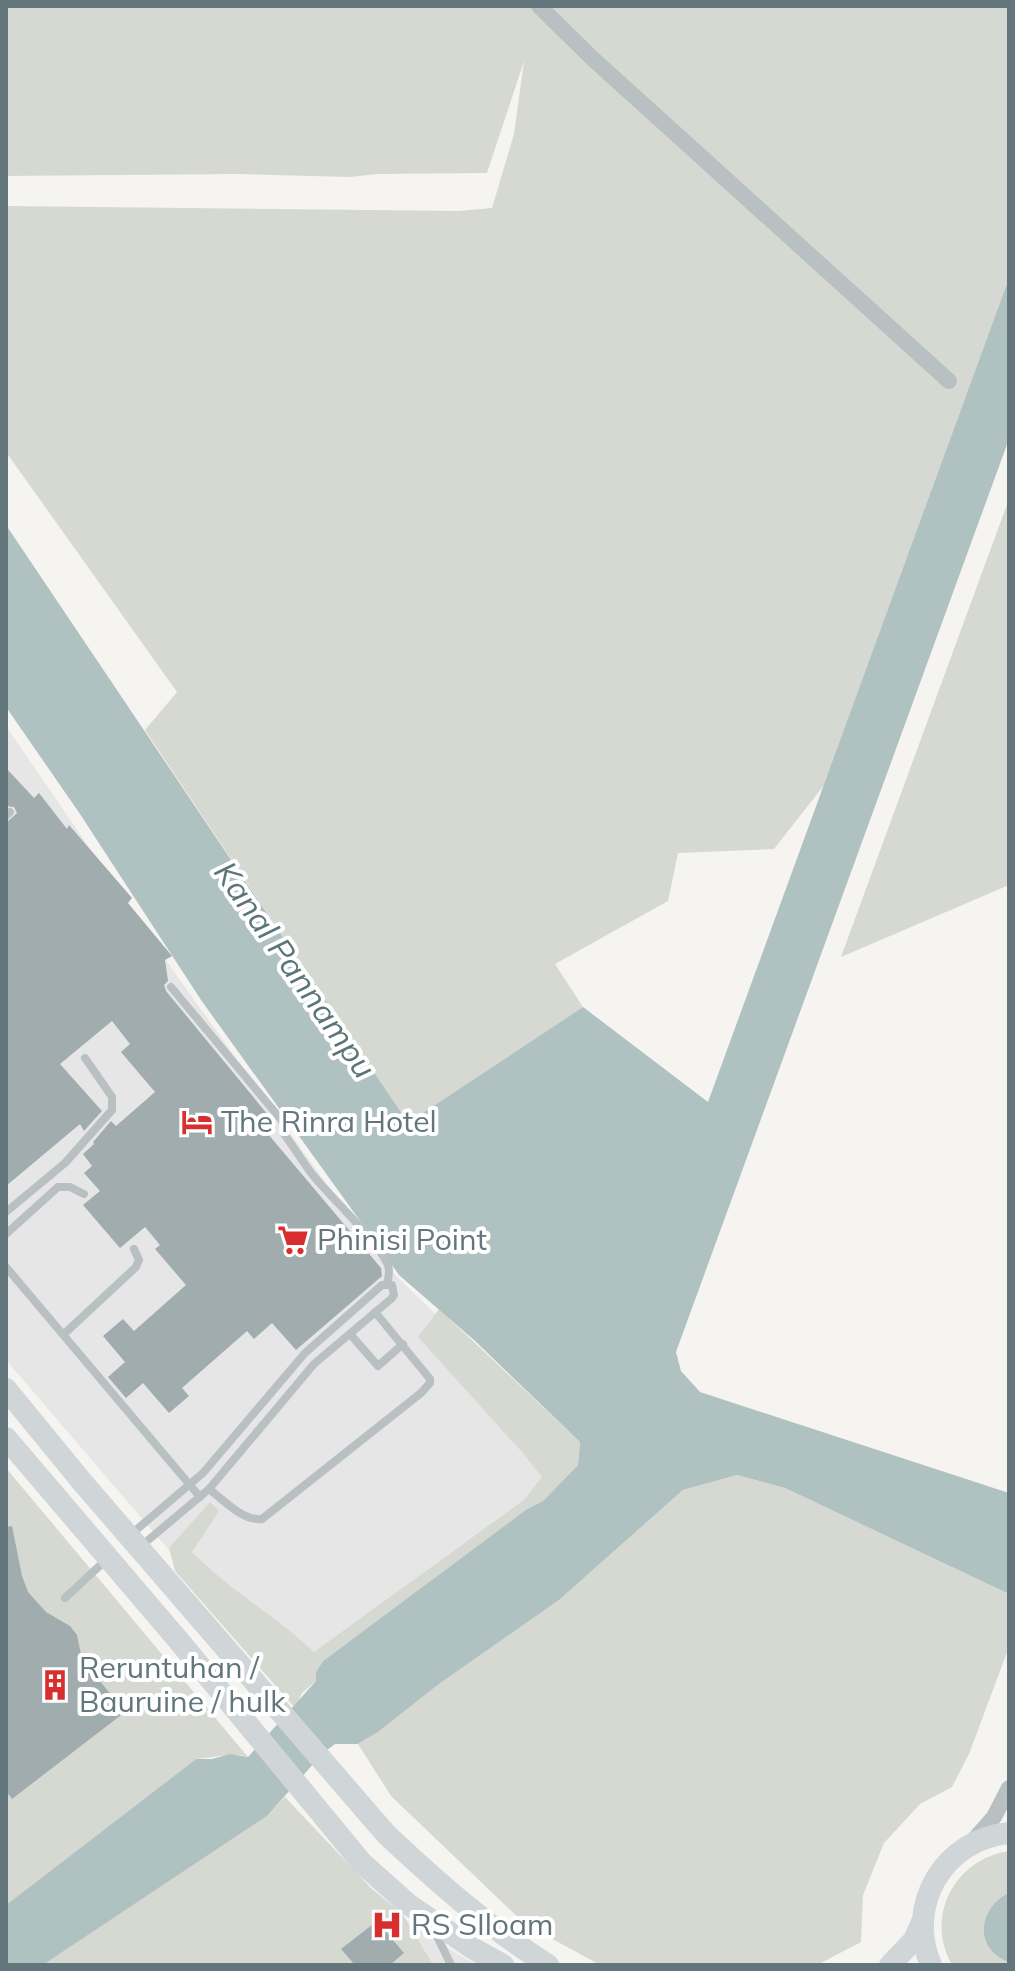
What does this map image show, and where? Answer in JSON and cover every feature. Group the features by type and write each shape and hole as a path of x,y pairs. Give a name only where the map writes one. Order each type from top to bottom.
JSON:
{"main road":[{"path":"6,1389 386,1834 436,1882 487,1923 548,1965"},
{"path":"6,1438 362,1863 408,1904 472,1948 503,1965"},
{"path":"890,1965 914,1940 932,1884 947,1862 967,1845 991,1835 1009,1833"},
{"path":"922,1921 931,1965"}],"street":[{"path":"539,6 592,58 949,381"},
{"path":"555,6 576,27 592,58"},
{"path":"967,1845 994,1817 1009,1788"}],"lane":[{"path":"134,1542 203,1473 305,1353 387,1283 390,1275 377,1250 309,1171 300,1153 284,1134 284,1123 171,987"},
{"path":"6,1212 65,1163 112,1110 112,1097 85,1058"},
{"path":"6,1234 58,1187 70,1187 84,1194"},
{"path":"64,1334 136,1267 139,1260 134,1249"},
{"path":"6,1267 200,1497"},
{"path":"134,1542 209,1489 314,1364 394,1295 395,1289 387,1283"},
{"path":"209,1489 254,1520 262,1519 421,1393 430,1379 375,1312"},
{"path":"350,1334 378,1366 403,1344"},
{"path":"274,1390 283,1399"},
{"path":"65,1598 108,1558"},
{"path":"428,1917 451,1965"}],"shaded area":[{"path":"6,6 1009,6 1009,278 825,784 774,849 678,853 668,901 555,964 583,1007 408,1124 145,730 177,692 6,452 6,206 459,211 492,208 514,134 524,61 487,173 350,177 238,174 6,176"},
{"path":"1009,499 1009,885 841,957"},
{"path":"6,726 177,976 384,1264 531,1407 561,1475 292,1682 216,1605 6,1360"},
{"path":"439,1309 580,1442 578,1465 543,1501 527,1509 323,1661 316,1672 316,1681 302,1693 295,1708 175,1571 169,1548 210,1502 219,1511 192,1552 221,1579 314,1652 524,1500 542,1477 418,1337"},
{"path":"6,1468 248,1757 229,1755 196,1759 6,1905"},
{"path":"737,1475 785,1488 1009,1594 1009,1647 969,1754 952,1787 920,1804 884,1843 863,1895 861,1942 817,1965 600,1965 525,1924 391,1796 358,1744 559,1600 683,1490"},
{"path":"285,1797 372,1889 402,1913 433,1965 43,1965 267,1816"},
{"path":"1009,1851 1009,1965 952,1965 944,1946 942,1928 943,1910 950,1893 973,1865"},
{"name":"RS SIloam","path":"384,1905 454,1952 477,1965 353,1965"}],"water":[{"name":"Kanal Pannampu","path":"1009,278 1009,439 676,1352 681,1371 700,1392 1009,1493 1009,1594 785,1488 737,1475 683,1490 559,1600 439,1684 378,1732 358,1744 335,1744 323,1753 267,1816 43,1965 6,1965 6,1905 196,1759 230,1754 248,1757 316,1681 316,1672 323,1661 527,1509 543,1501 578,1465 580,1442 474,1340 399,1275 201,1000 6,707 6,525 408,1123 583,1007 708,1102"},
{"path":"1009,1893 1009,1962 989,1948 984,1928 991,1908"}],"building":[{"path":"6,768 34,798 39,793 67,829 69,825 132,898 128,903 172,956 165,960 166,991 273,1121 268,1134 381,1268 382,1276 296,1350 272,1323 254,1339 247,1331 182,1388 189,1396 169,1413 143,1383 126,1398 108,1377 125,1362 103,1336 123,1319 134,1331 186,1285 155,1249 160,1245 145,1227 120,1248 83,1205 100,1191 84,1173 92,1166 83,1154 111,1121 116,1126 155,1092 121,1052 130,1044 112,1021 60,1064 102,1111 84,1131 80,1124 6,1186 6,823 17,813 14,807 6,806"},
{"name":"Reruntuhan / Bauruine / hulk","path":"12,1526 28,1592 46,1612 70,1626 77,1635 82,1659 125,1712 12,1799 6,1791 6,1527"},
{"path":"377,1921 404,1953 390,1965 355,1965 341,1949"}],"place":[{"name":"The Rinra Hotel","path":"197,1122"},
{"name":"Phinisi Point","path":"293,1240"},
{"name":"Reruntuhan / Bauruine / hulk","path":"55,1685"},
{"name":"RS SIloam","path":"387,1925"}]}
